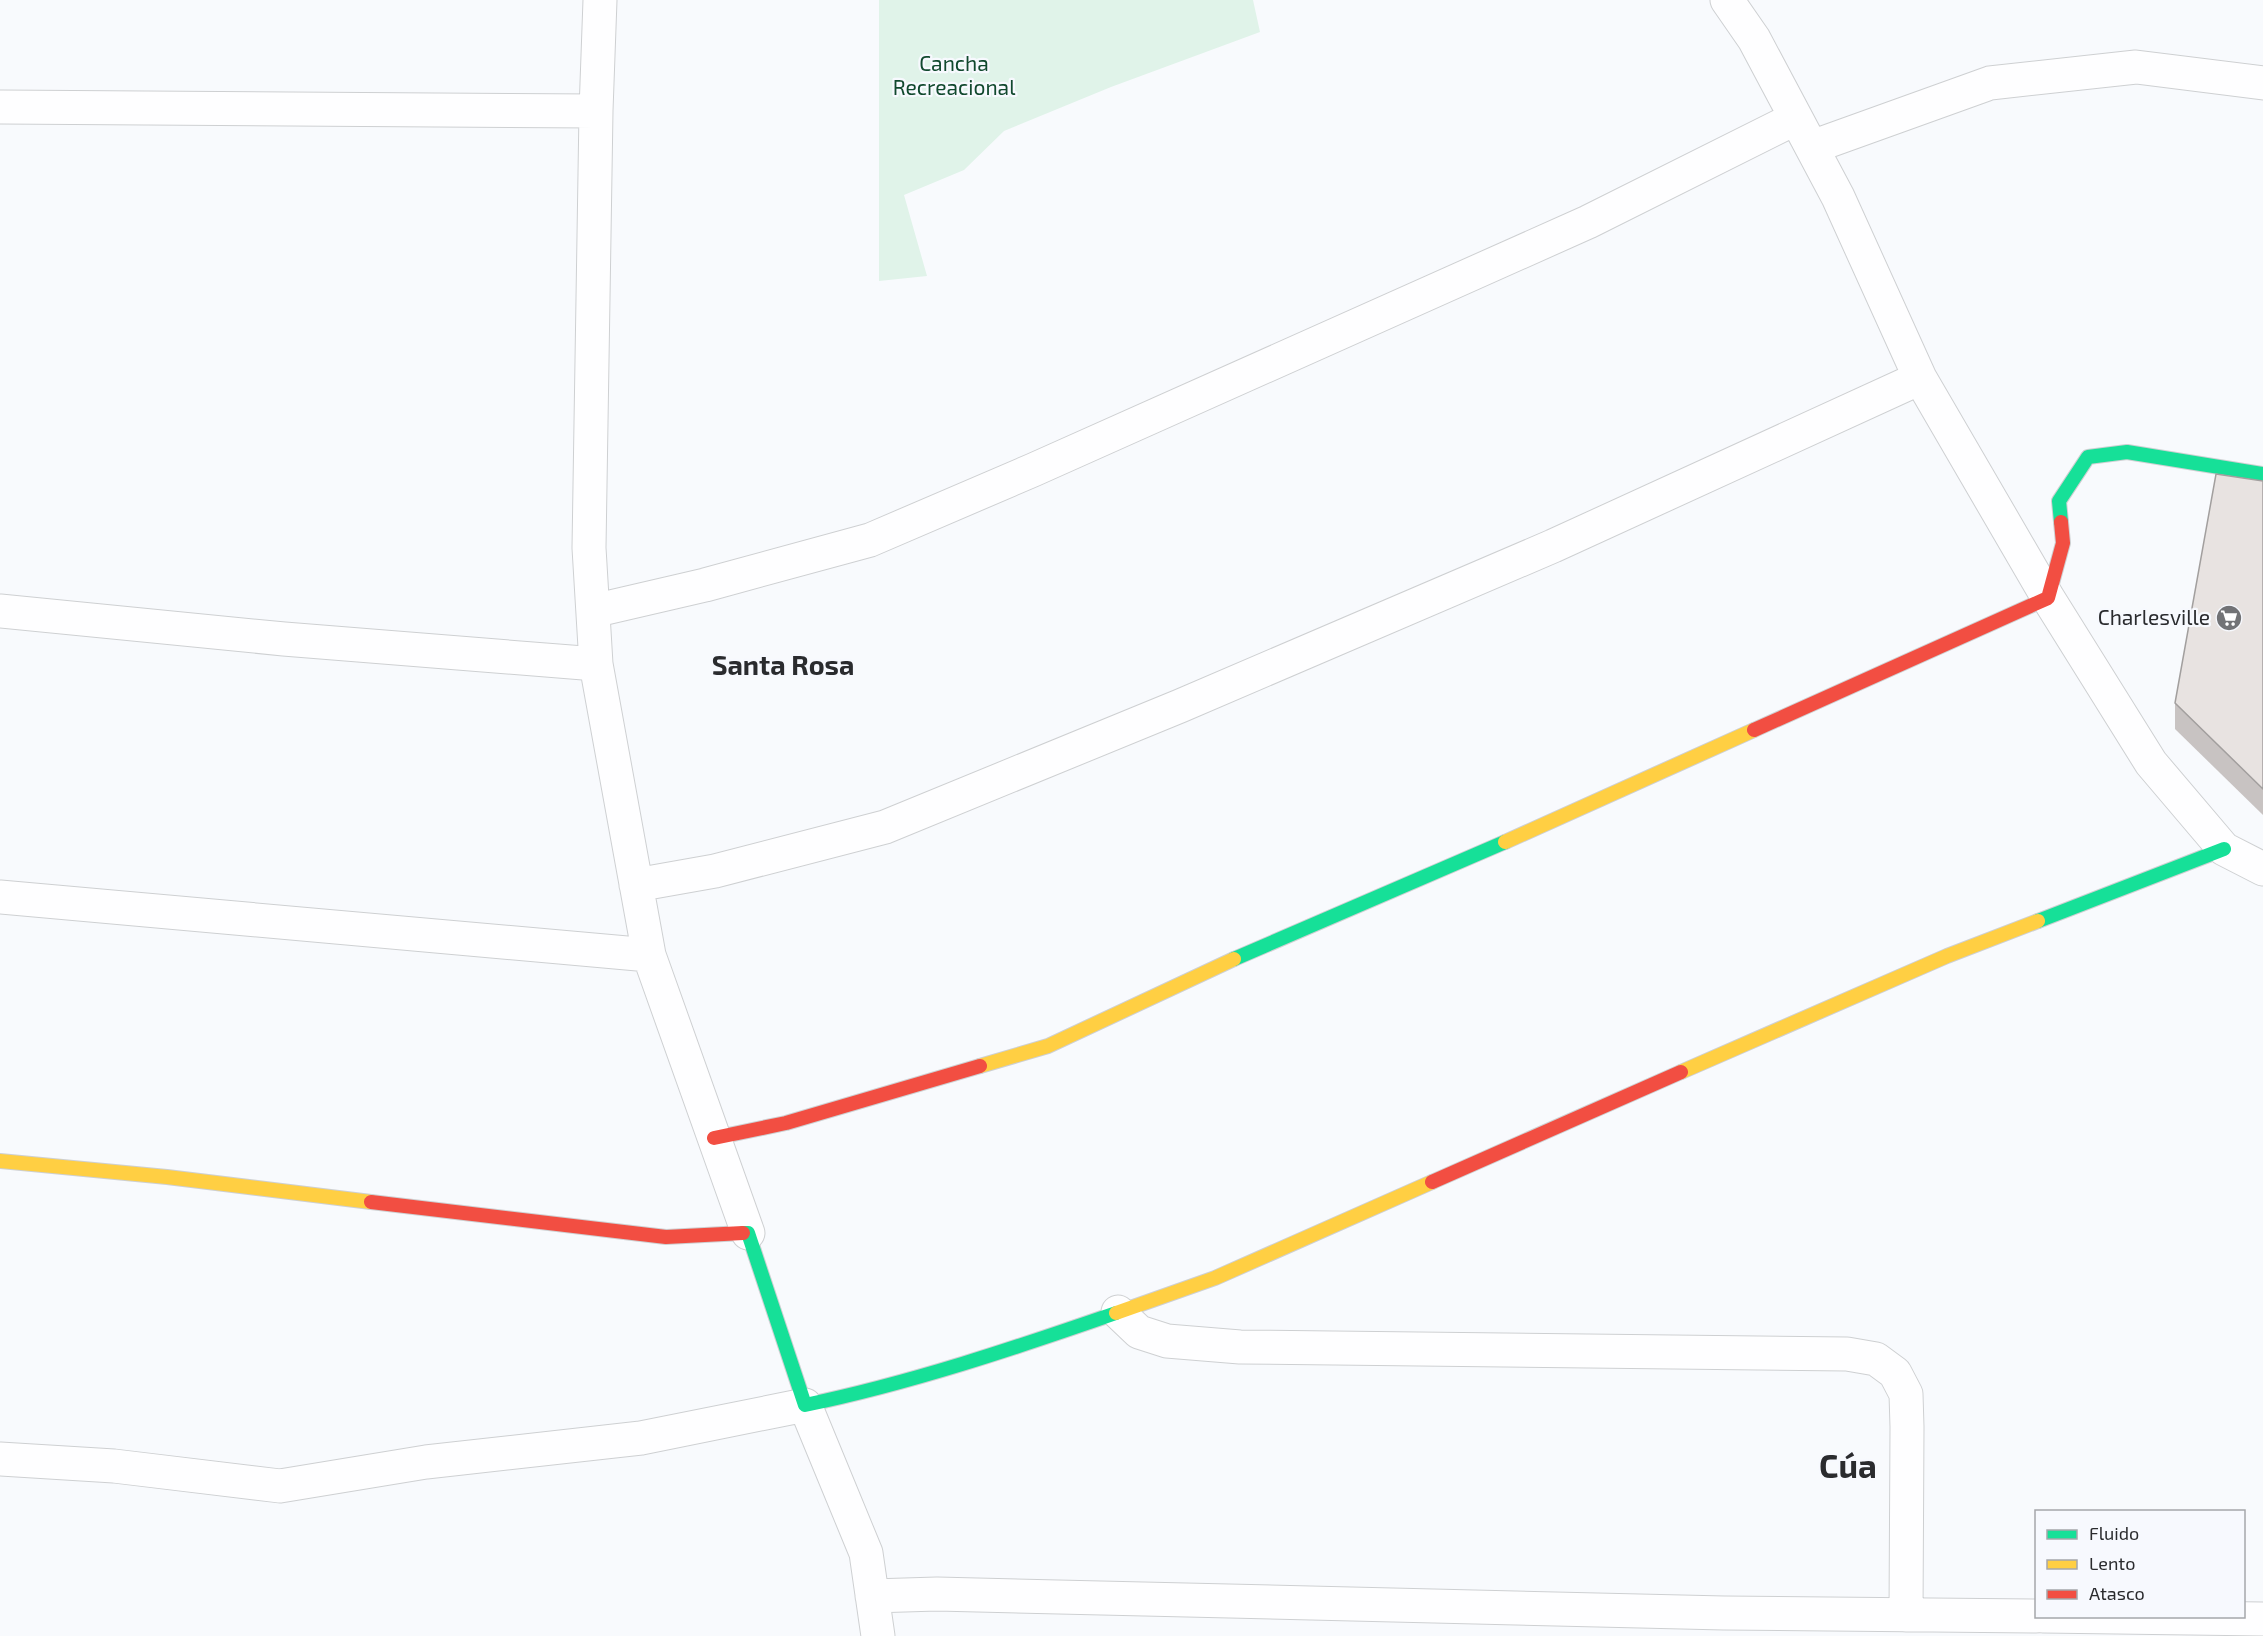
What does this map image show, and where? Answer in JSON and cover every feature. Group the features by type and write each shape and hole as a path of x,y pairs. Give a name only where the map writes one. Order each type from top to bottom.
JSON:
{"street":[{"path":"600,0 589,548 596,664 649,955 748,1233 806,1405 866,1553 878,1636"},
{"path":"1727,0 1754,39 1838,196 1920,378 2048,598 2151,763 2224,849 2263,869"},
{"path":"1812,147 1990,83 2136,67 2263,82"},
{"path":"0,107 596,111"},
{"path":"593,611 705,585 870,540 1588,222 1796,118"},
{"path":"636,885 715,871 885,827 1180,706 1553,546 1920,378"},
{"path":"2048,598 2063,543 2059,501 2088,457 2127,452 2263,474"},
{"path":"714,1138 797,1120 1048,1046 1210,969 1518,836 2048,598"},
{"path":"0,610 284,639 596,664"},
{"path":"0,1459 114,1466 280,1486 426,1462 641,1438 870,1391 1038,1340 1215,1278 1947,956 2224,849"},
{"path":"0,897 649,955"},
{"path":"0,1161 167,1177 666,1237 748,1233"},
{"path":"1118,1312 1139,1332 1167,1341 1240,1347 1316,1350 1847,1354 1876,1359 1895,1373 1906,1394 1908,1427 1906,1615"},
{"path":"873,1596 937,1594 1724,1613 2035,1616"},
{"path":"2153,1618 2263,1619"}],"green space":[{"name":"Cancha Recreacional","path":"879,0 1253,0 1260,32 1111,87 1004,131 964,170 904,195 927,276 879,281"}],"building":[{"name":"Charlesville","path":"2216,474 2263,481 2263,789 2175,703"}],"traffic: fast":[{"path":"2061,522 2059,501 2088,457 2127,452 2263,474"},
{"path":"1234,959 1505,842"},
{"path":"2038,921 2224,849"},
{"path":"743,1233 748,1233 805,1405 884,1386 1001,1352 1116,1313"}],"traffic: slow":[{"path":"1505,842 1754,730"},
{"path":"1681,1072 1947,956 2038,921"},
{"path":"980,1066 1048,1046 1234,959"},
{"path":"0,1161 167,1177 371,1202"},
{"path":"1116,1313 1215,1278 1432,1182"}],"traffic: jam":[{"path":"1754,730 2048,598 2063,543 2061,522"},
{"path":"714,1138 786,1123 980,1066"},
{"path":"1432,1182 1681,1072"},
{"path":"371,1202 666,1237 743,1233"}],"place":[{"name":"Charlesville","path":"2229,618"}],"district":[{"name":"Santa Rosa","path":"783,666"},
{"name":"Cúa","path":"1848,1466"}]}
